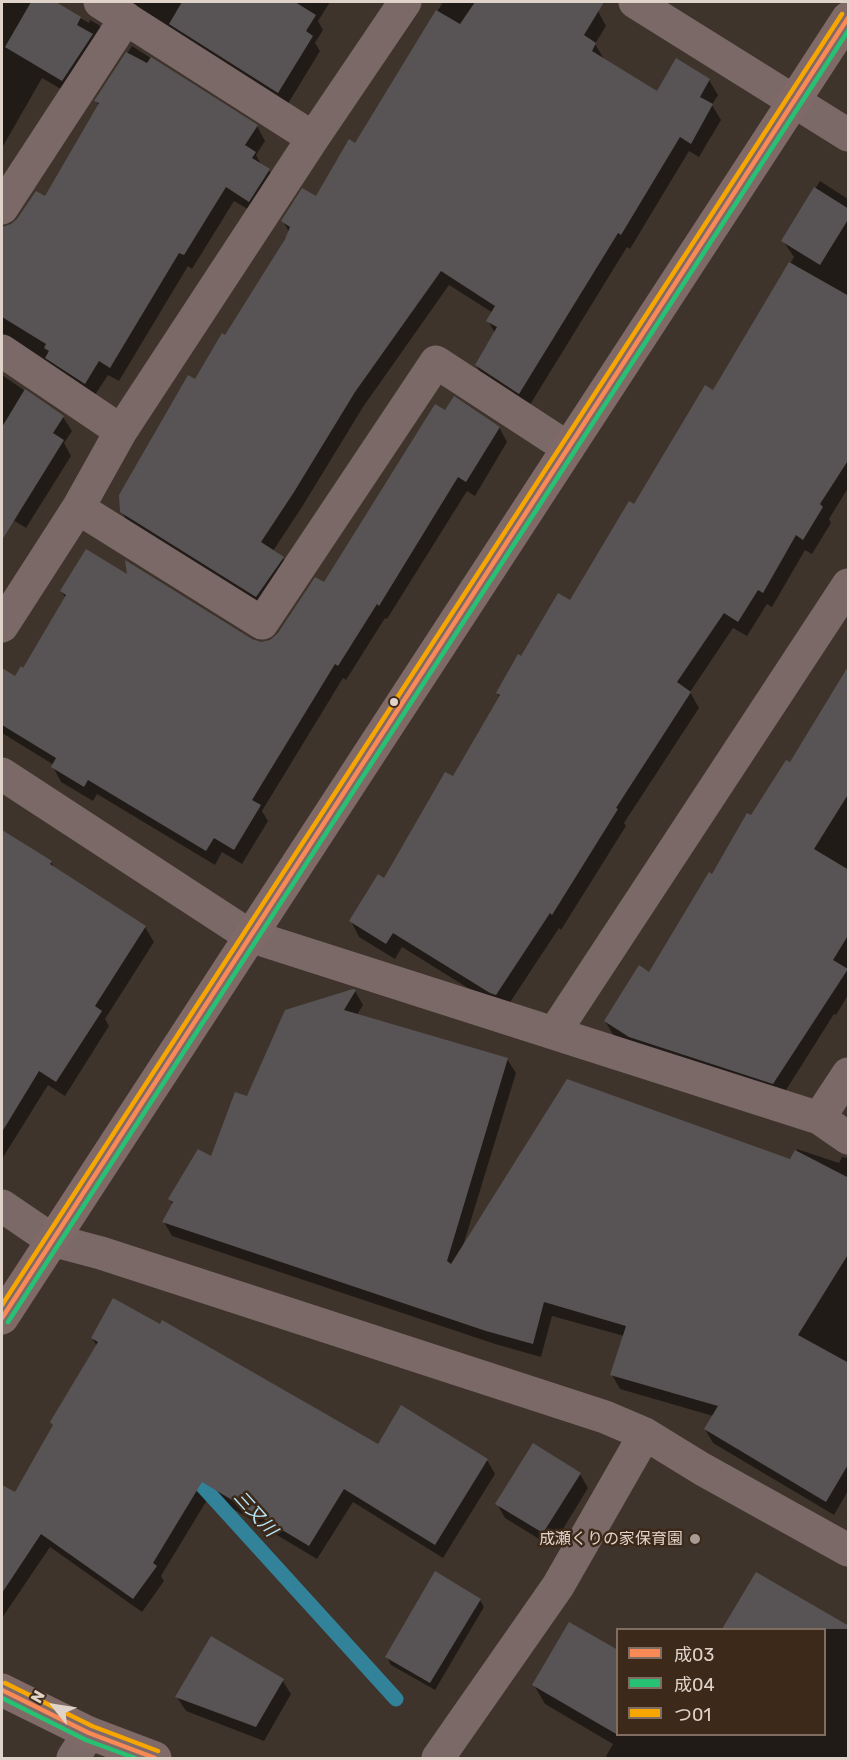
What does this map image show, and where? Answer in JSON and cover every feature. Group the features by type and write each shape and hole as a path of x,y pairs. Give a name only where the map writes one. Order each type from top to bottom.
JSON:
{"street":[{"path":"2,626 78,508 121,431 405,2"},
{"path":"635,2 849,135"},
{"path":"2,208 113,10 313,138"},
{"path":"2,1318 849,18"},
{"path":"2,351 121,431"},
{"path":"78,508 262,623 436,362 568,448"},
{"path":"554,1034 849,585"},
{"path":"2,774 250,936 819,1118 849,1138"},
{"path":"819,1118 849,1074"},
{"path":"2,1206 52,1240 112,1257 582,1410 645,1434 702,1469 849,1550"},
{"path":"438,1758 558,1586 645,1434"},
{"path":"2,1690 81,1746 155,1758"}],"building":[{"path":"31,2 56,2 81,17 77,25 93,34 62,81 5,47"},
{"path":"182,2 295,2 316,15 306,31 313,36 278,93 169,24"},
{"path":"475,2 604,2 584,35 596,43 592,51 657,91 676,58 710,79 700,97 713,104 691,144 680,137 621,235 618,233 519,394 475,365 497,327 486,321 495,306 441,271 355,392 261,542 284,557 256,597 120,512 119,495 188,375 195,379 222,333 225,335 285,239 290,227 281,221 302,188 316,196 349,139 355,143 436,10 460,24"},
{"path":"126,52 147,63 151,57 258,125 245,145 256,152 252,158 270,169 249,202 226,187 184,255 179,253 110,368 99,361 85,384 45,358 49,351 44,348 46,344 2,317 2,227 17,219 36,191 45,196 99,103 94,101"},
{"path":"814,187 849,209 849,218 820,265 781,241"},
{"path":"789,262 849,296 849,459 820,504 823,507 803,540 796,535 763,593 758,590 738,622 724,613 677,682 691,692 616,808 618,809 552,915 550,913 496,995 393,933 386,944 349,921 378,874 384,878 445,772 453,776 500,695 496,693 518,654 521,656 558,593 570,600 629,501 634,504 705,385 713,390"},
{"path":"25,389 64,416 53,433 64,440 2,540 2,427"},
{"path":"454,396 500,427 466,482 458,477 379,606 377,604 338,666 335,664 252,800 261,805 234,850 214,838 206,851 88,780 84,787 51,767 56,758 2,725 2,668 15,676 21,666 23,668 66,595 60,591 86,549 127,574 125,560 252,639 261,642 270,640 278,633 315,577 324,582 435,404 445,410"},
{"path":"849,665 849,793 814,849 849,870 849,934 833,960 848,969 773,1084 629,1037 604,1021 639,965 649,972 709,872 712,874 747,813 751,815 786,760 790,762"},
{"path":"2,830 52,861 50,864 146,926 95,1006 102,1011 56,1082 39,1071 2,1132"},
{"path":"356,990 344,1010 508,1058 447,1261 451,1264 567,1079 790,1159 795,1150 849,1178 849,1253 798,1335 849,1363 849,1463 826,1502 704,1429 718,1406 610,1375 626,1326 544,1302 533,1344 486,1331 162,1222 173,1202 168,1199 198,1149 211,1156 235,1092 247,1096 285,1010"},
{"path":"113,1298 160,1324 162,1320 378,1444 401,1405 488,1459 435,1545 344,1489 309,1546 202,1482 153,1563 157,1566 133,1599 41,1534 2,1593 2,1485 15,1492 53,1425 50,1422 98,1342 91,1338"},
{"path":"533,1443 581,1473 543,1533 495,1504"},
{"path":"435,1571 481,1599 430,1683 385,1657"},
{"path":"756,1572 849,1626 849,1629 723,1628"},
{"path":"569,1622 616,1649 616,1734 532,1685"},
{"path":"211,1636 284,1679 256,1727 175,1697"}],"waterway":[{"name":"三又川","path":"187,1469 396,1699"}],"transit line":[{"name":"つ01","path":"2,1305 842,14"},
{"name":"成03","path":"2,1318 848,18"},
{"name":"成04","path":"8,1322 848,31"},
{"name":"つ01","path":"5,1683 92,1726 158,1751"},
{"name":"成03","path":"2,1690 89,1733 155,1758"},
{"name":"成04","path":"2,1698 86,1740 135,1758"}],"place":[{"name":"成瀬くりの家保育園","path":"695,1539"}]}
